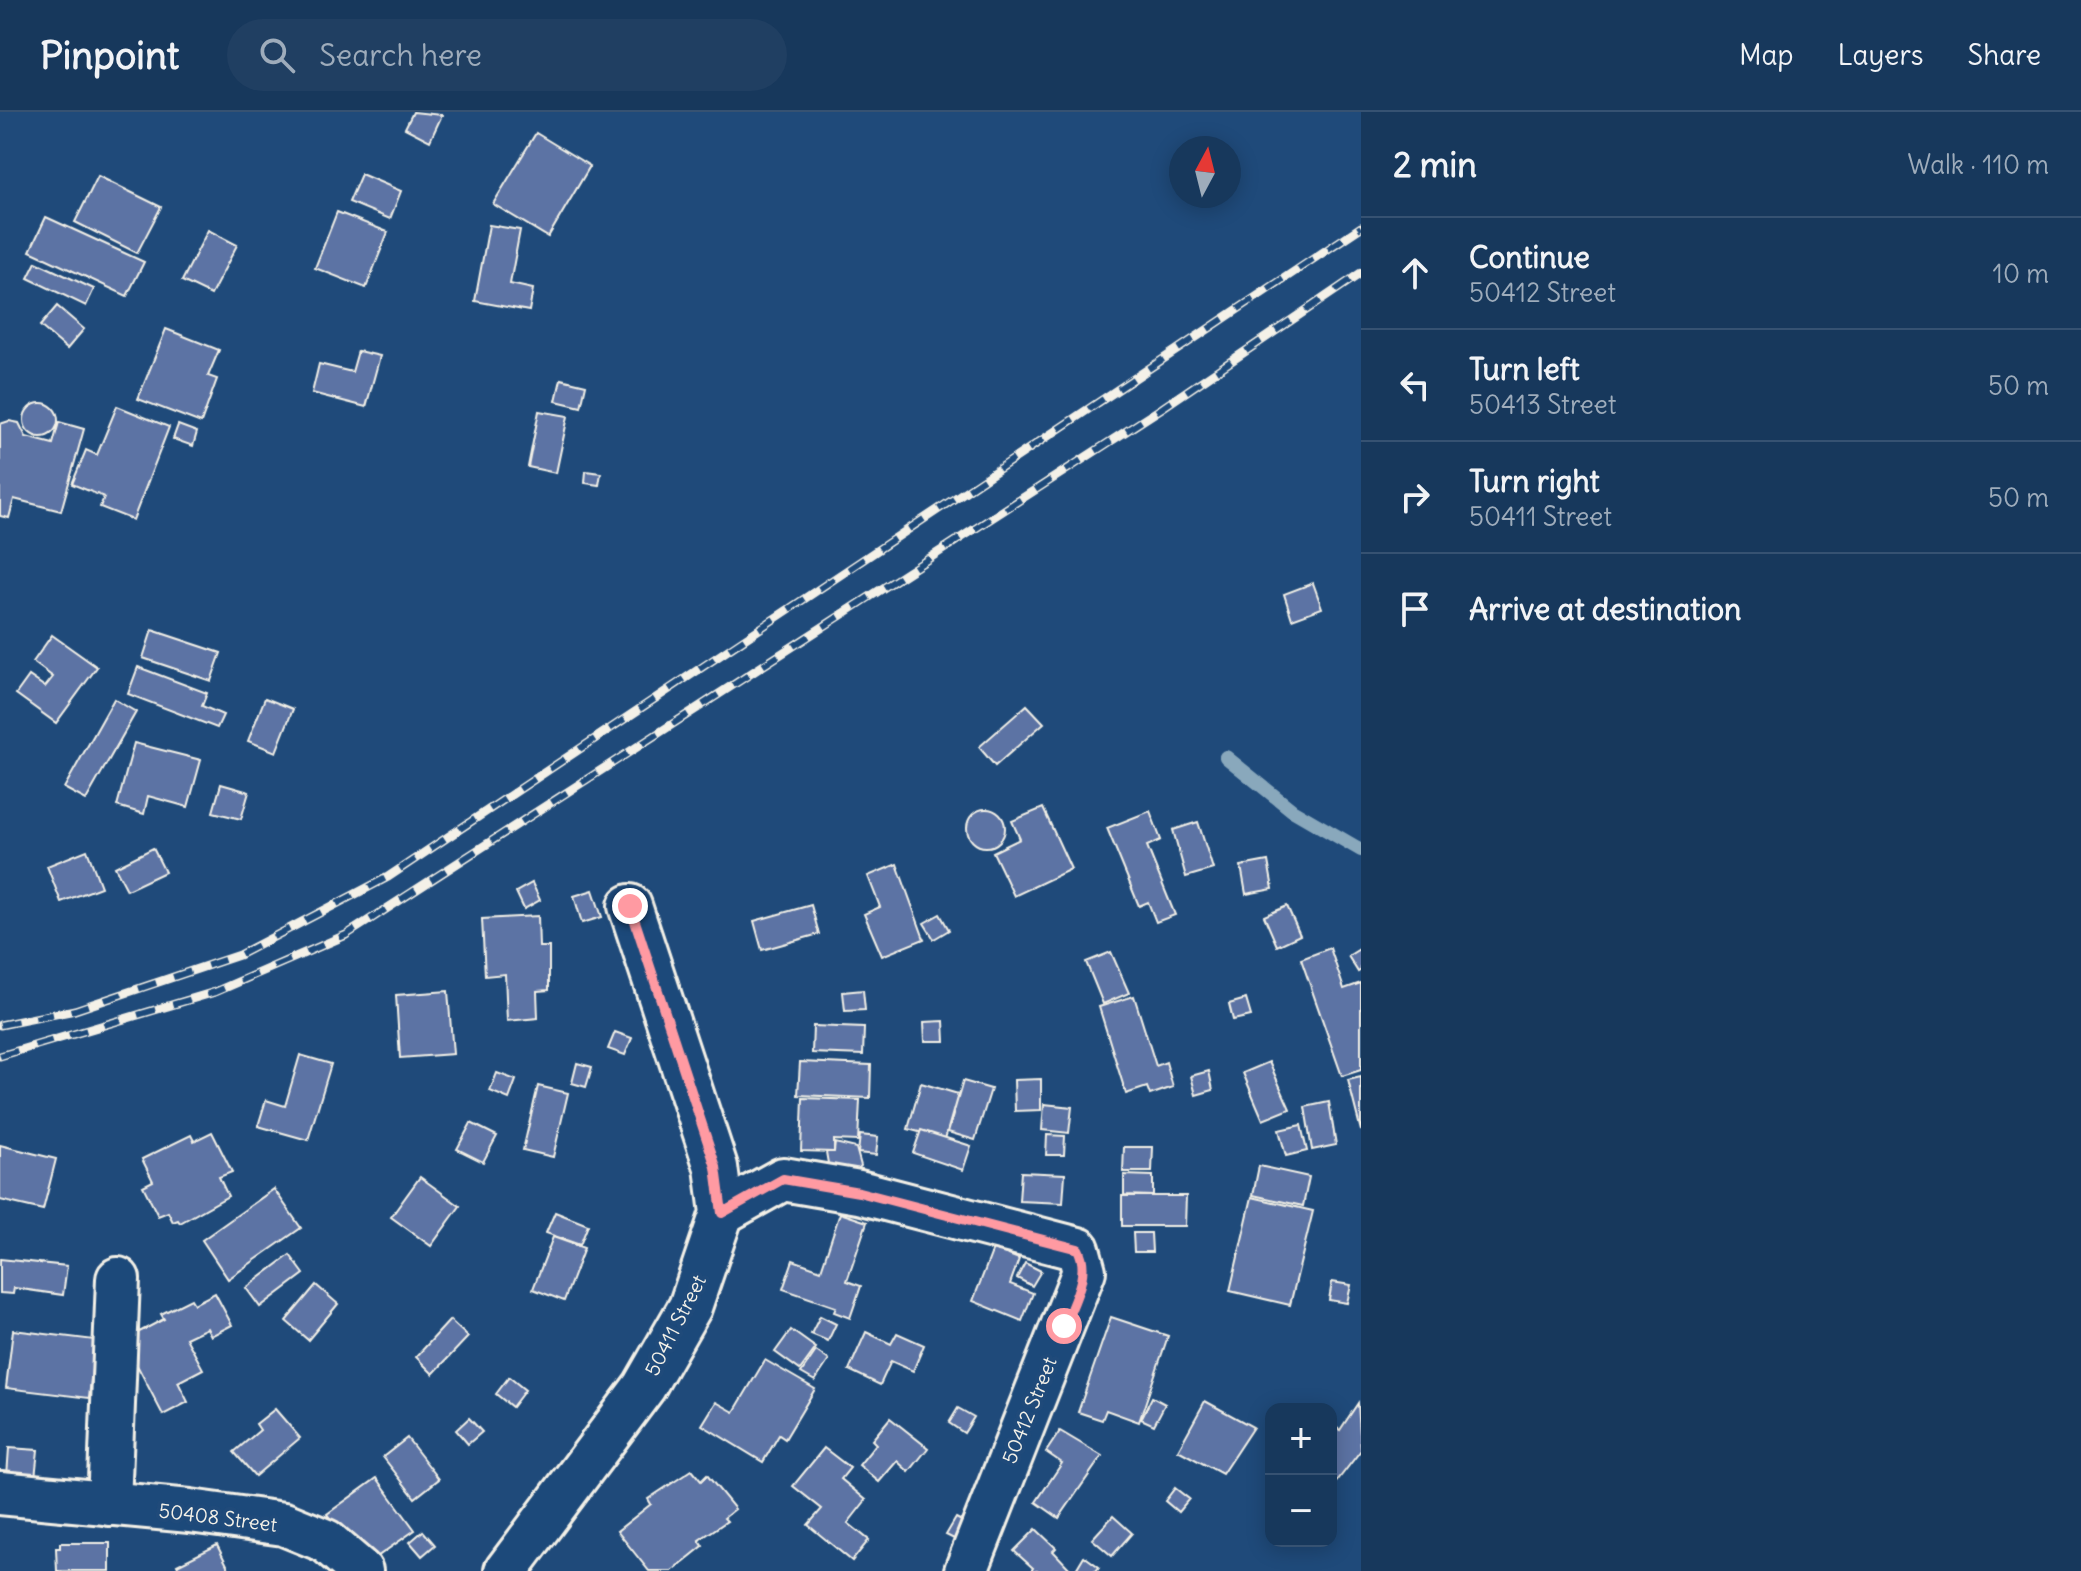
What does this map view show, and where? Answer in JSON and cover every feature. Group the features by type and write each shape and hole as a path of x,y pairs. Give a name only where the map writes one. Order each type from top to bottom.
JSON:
{"street":[{"name":"50411 Street","path":"506,1571 644,1387 690,1307 722,1213 716,1167 630,906"},
{"name":"50412 Street","path":"722,1213 783,1179 859,1192 1078,1249 1085,1264 1074,1299 966,1571"},
{"path":"109,1504 118,1279"},
{"name":"50408 Street","path":"0,1493 284,1524 326,1541 361,1571"}],"building":[{"path":"413,112 442,115 430,141 405,128"},
{"path":"536,133 590,166 548,237 493,204"},
{"path":"361,174 401,191 390,219 349,202"},
{"path":"98,176 161,207 137,253 75,222"},
{"path":"337,212 388,232 366,288 315,268"},
{"path":"46,217 144,262 127,296 30,251"},
{"path":"489,225 520,230 510,284 533,289 529,311 475,301"},
{"path":"208,230 237,245 211,295 182,281"},
{"path":"36,262 94,289 86,306 28,278"},
{"path":"57,306 84,329 67,349 40,326"},
{"path":"166,329 219,350 208,376 217,379 201,423 138,399"},
{"path":"358,351 380,356 366,407 312,393 319,364 352,372"},
{"path":"561,379 586,385 581,407 556,401"},
{"path":"41,403 53,408 58,420 53,432 41,437 29,432 24,420 29,408"},
{"path":"117,406 169,427 133,520 100,507 104,497 72,484 86,450 97,455"},
{"path":"539,411 568,416 556,473 528,467"},
{"path":"9,421 19,423 26,437 53,444 59,422 84,429 61,511 14,499 9,518 0,516 0,424"},
{"path":"178,425 197,432 193,446 173,439"},
{"path":"586,471 601,473 599,485 585,483"},
{"path":"1313,583 1322,608 1292,619 1284,594"},
{"path":"152,630 221,653 211,681 143,658"},
{"path":"52,635 97,667 56,723 16,694 29,676 45,687 53,677 33,662"},
{"path":"138,667 207,693 202,706 223,715 217,728 128,694"},
{"path":"265,698 293,709 276,752 248,741"},
{"path":"114,699 136,712 86,800 64,788"},
{"path":"1027,705 1044,723 995,766 979,747"},
{"path":"134,743 201,760 188,807 148,796 144,814 117,806"},
{"path":"221,784 249,792 241,819 213,812"},
{"path":"1043,808 1071,869 1014,896 993,852 1020,839 1012,821"},
{"path":"986,809 999,815 1005,828 999,841 986,847 973,841 967,828 973,815"},
{"path":"1150,811 1161,840 1147,846 1175,915 1156,922 1148,902 1139,906 1107,828"},
{"path":"1198,822 1213,869 1186,877 1173,830"},
{"path":"153,848 165,872 127,890 115,867"},
{"path":"87,850 101,887 61,902 47,866"},
{"path":"1268,861 1273,889 1246,894 1241,866"},
{"path":"897,864 924,939 882,956 864,914 880,907 868,876"},
{"path":"532,883 540,900 524,909 516,892"},
{"path":"593,890 602,917 582,923 574,896"},
{"path":"811,905 819,934 762,950 754,921"},
{"path":"1287,906 1300,935 1277,946 1264,916"},
{"path":"940,914 949,930 934,939 924,923"},
{"path":"538,916 539,947 549,947 549,990 537,991 538,1018 507,1021 505,974 485,976 482,919"},
{"path":"1330,948 1344,989 1361,983 1361,1070 1342,1076 1301,959"},
{"path":"1361,948 1361,970 1358,972 1348,956"},
{"path":"1111,952 1129,993 1103,1004 1086,962"},
{"path":"863,990 865,1010 845,1011 843,992"},
{"path":"448,991 453,1054 400,1058 396,995"},
{"path":"1134,996 1156,1066 1166,1062 1173,1087 1150,1095 1147,1087 1126,1094 1099,1007"},
{"path":"1246,999 1251,1016 1233,1020 1229,1004"},
{"path":"944,1021 945,1041 925,1041 924,1022"},
{"path":"813,1026 864,1028 863,1055 812,1053"},
{"path":"615,1032 632,1038 625,1055 608,1049"},
{"path":"300,1055 331,1064 308,1140 258,1126 266,1100 285,1106"},
{"path":"800,1062 871,1065 870,1098 798,1095"},
{"path":"1269,1062 1290,1109 1263,1120 1243,1073"},
{"path":"577,1063 592,1067 586,1087 572,1083"},
{"path":"1209,1071 1213,1090 1196,1095 1191,1076"},
{"path":"497,1073 516,1080 509,1099 490,1091"},
{"path":"1361,1077 1361,1131 1348,1080"},
{"path":"1041,1079 1041,1110 1015,1111 1014,1080"},
{"path":"963,1081 991,1089 975,1140 948,1132"},
{"path":"921,1083 958,1094 945,1139 908,1129"},
{"path":"538,1086 568,1093 553,1157 523,1150"},
{"path":"803,1098 860,1100 858,1141 834,1140 834,1152 801,1151"},
{"path":"1329,1102 1336,1145 1312,1150 1305,1107"},
{"path":"1044,1104 1072,1107 1069,1133 1042,1130"},
{"path":"471,1123 497,1136 483,1162 457,1149"},
{"path":"1301,1125 1307,1151 1286,1156 1279,1130"},
{"path":"921,1130 971,1146 963,1170 913,1153"},
{"path":"212,1132 232,1172 219,1177 228,1196 180,1223 178,1220 173,1222 168,1212 158,1216 143,1186 153,1181 142,1159 191,1135 194,1141"},
{"path":"860,1135 878,1137 876,1155 858,1153"},
{"path":"1047,1135 1065,1136 1064,1155 1046,1155"},
{"path":"835,1143 856,1148 861,1166 848,1177 830,1175 826,1152 834,1152"},
{"path":"0,1145 56,1159 43,1210 0,1200"},
{"path":"1124,1147 1153,1147 1152,1172 1123,1172"},
{"path":"1259,1166 1309,1177 1303,1206 1253,1195"},
{"path":"1021,1172 1065,1174 1063,1203 1019,1201"},
{"path":"1124,1175 1153,1176 1153,1196 1124,1195"},
{"path":"420,1177 460,1206 431,1246 391,1217"},
{"path":"274,1189 301,1228 228,1279 202,1240"},
{"path":"1122,1196 1186,1196 1185,1226 1122,1226"},
{"path":"1252,1197 1313,1211 1290,1305 1230,1291"},
{"path":"555,1212 588,1225 580,1245 546,1233"},
{"path":"840,1213 867,1222 847,1281 861,1286 850,1318 834,1312 836,1307 783,1289 793,1260 821,1270"},
{"path":"1133,1233 1151,1233 1152,1252 1134,1252"},
{"path":"553,1237 584,1248 564,1301 533,1289"},
{"path":"993,1249 1019,1259 1010,1284 1033,1293 1022,1321 973,1301"},
{"path":"290,1255 304,1274 260,1307 246,1288"},
{"path":"0,1259 67,1266 63,1295 14,1288 13,1294 0,1293"},
{"path":"1025,1263 1041,1271 1032,1286 1017,1278"},
{"path":"1332,1282 1351,1285 1347,1303 1329,1300"},
{"path":"316,1285 338,1304 308,1340 286,1321"},
{"path":"215,1293 232,1325 211,1336 207,1328 186,1338 203,1369 178,1382 188,1402 163,1415 124,1340 164,1319 161,1314 191,1299 194,1304"},
{"path":"820,1316 836,1324 828,1341 811,1334"},
{"path":"1111,1317 1168,1336 1139,1422 1106,1410 1102,1420 1078,1412"},
{"path":"450,1320 468,1337 433,1374 416,1357"},
{"path":"13,1330 95,1340 89,1398 6,1388"},
{"path":"791,1330 816,1348 800,1370 775,1352"},
{"path":"866,1332 891,1344 897,1333 924,1345 913,1371 891,1361 880,1385 849,1370"},
{"path":"816,1351 829,1360 815,1381 801,1373"},
{"path":"765,1360 815,1389 785,1439 779,1435 763,1462 702,1425 716,1402 734,1412"},
{"path":"509,1377 525,1390 512,1407 496,1394"},
{"path":"1152,1397 1165,1404 1154,1425 1141,1419"},
{"path":"1205,1401 1253,1427 1222,1474 1178,1450"},
{"path":"1358,1403 1361,1450 1337,1481 1337,1428 1340,1430"},
{"path":"958,1408 974,1417 964,1433 949,1423"},
{"path":"275,1409 300,1438 255,1476 234,1452 260,1430 256,1424"},
{"path":"469,1418 482,1432 468,1444 456,1430"},
{"path":"890,1418 928,1448 909,1472 897,1461 879,1482 859,1465 876,1444 872,1440"},
{"path":"1060,1431 1102,1456 1059,1518 1036,1502 1062,1463 1046,1452"},
{"path":"407,1438 439,1479 415,1498 383,1457"},
{"path":"9,1448 38,1450 35,1478 7,1476"},
{"path":"824,1448 850,1468 841,1479 866,1500 848,1523 869,1540 852,1561 808,1525 822,1509 793,1486"},
{"path":"692,1470 701,1481 707,1475 735,1509 724,1518 727,1521 699,1540 703,1546 672,1571 649,1571 617,1531 651,1504 648,1499"},
{"path":"377,1478 415,1530 364,1566 327,1514"},
{"path":"1175,1488 1189,1499 1178,1512 1165,1501"},
{"path":"1113,1516 1132,1533 1112,1556 1092,1539"},
{"path":"956,1518 971,1526 962,1543 946,1535"},
{"path":"1036,1529 1056,1548 1053,1551 1072,1571 1031,1571 1033,1568 1014,1551"},
{"path":"423,1531 435,1545 422,1556 410,1542"},
{"path":"60,1543 110,1543 110,1571 57,1571 56,1548 60,1548"},
{"path":"217,1545 230,1571 180,1571 177,1565"},
{"path":"1084,1556 1099,1567 1096,1571 1075,1571"}],"waterway":[{"path":"1226,757 1292,810 1361,850"}],"railway":[{"path":"0,1025 75,1010 239,955 388,877 1361,227"},
{"path":"0,1056 215,992 346,935 1162,408 1361,273"}],"route":[{"path":"630,906 716,1167 722,1213 783,1179 859,1192 1078,1249 1084,1259 1084,1271 1064,1326"}]}
